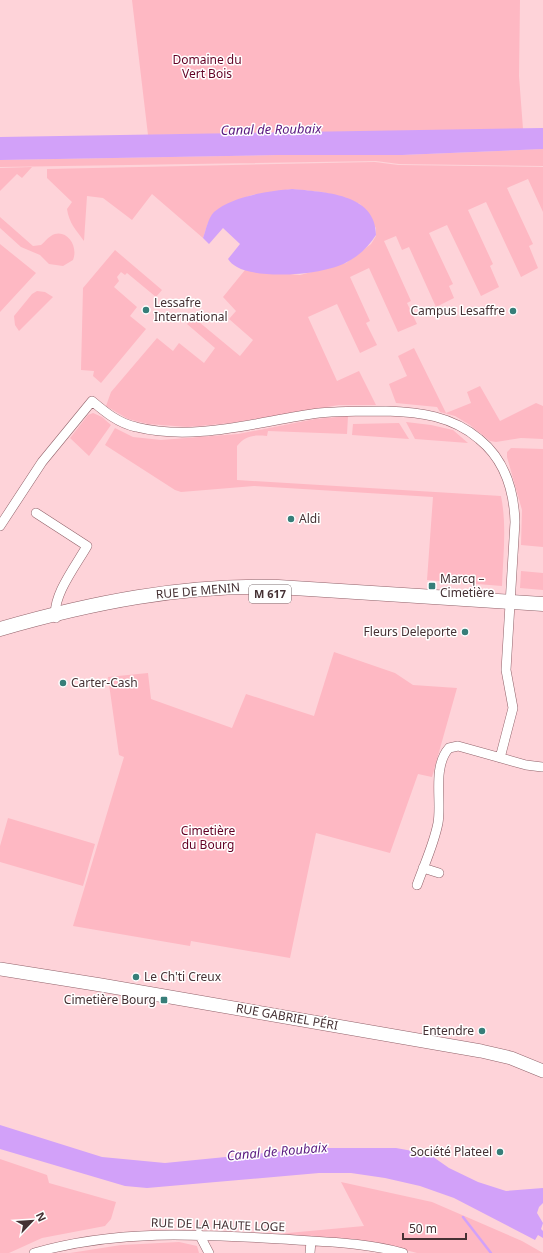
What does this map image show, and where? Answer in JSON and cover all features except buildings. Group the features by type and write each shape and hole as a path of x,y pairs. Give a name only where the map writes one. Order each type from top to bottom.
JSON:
{"main road":[{"name":"RUE DE MENIN","path":"0,629 56,617 124,607 216,596 247,594 510,605 543,604"},
{"name":"RUE DE MENIN","path":"510,605 543,611"},
{"name":"RUE DE MENIN","path":"0,637 56,617"},
{"name":"RUE GABRIEL PÉRI","path":"0,965 29,973"},
{"name":"RUE GABRIEL PÉRI","path":"0,969 481,1050 516,1060 543,1070"}],"street":[{"path":"0,526 42,462 92,401 114,419 127,425 167,431 227,429 319,414 366,411 420,413 455,423 476,436 492,451 505,472 512,492 515,522 506,675 513,708 500,758"},
{"path":"36,513 87,546 58,597 56,617"},
{"path":"417,885 438,825 438,777 447,750 458,746 500,758 542,767"},
{"path":"423,868 439,872"},
{"path":"199,1234 209,1253"},
{"name":"RUE DE LA HAUTE LOGE","path":"34,1253 124,1236 199,1234 359,1244 403,1253"},
{"path":"310,1253 311,1241"}],"green space":[{"name":"Domaine du Vert Bois","path":"132,0 520,0 519,76 523,129 148,135"},
{"path":"543,149 543,166 399,164 376,161 0,167 0,160 277,155 402,155"},
{"path":"375,162 398,165 543,167 543,212 528,179 507,188 533,244 529,246 538,268 521,277 486,202 468,210 493,264 490,266 499,287 481,296 447,225 429,233 453,284 449,286 454,298 436,307 409,247 402,250 396,236 384,241 411,301 407,303 417,324 398,332 369,268 350,277 370,321 366,323 377,345 360,353 337,304 308,317 337,381 359,371 376,405 339,405 231,423 188,427 148,424 128,419 106,406 111,392 157,338 173,351 179,343 204,363 215,348 187,324 193,317 240,356 253,340 229,319 236,311 223,297 245,270 300,275 346,263 371,244 376,236 376,228 360,204 322,192 292,189 252,195 226,205 214,213 208,223 203,238 152,194 132,220 103,198 87,196 84,241 69,218 67,209 72,202 47,178 47,169"},
{"path":"32,167 22,178 17,174 0,191 0,168"},
{"path":"0,217 33,246 41,245 56,234 66,236 70,239 74,249 73,260 63,266 49,264 40,255 21,247 0,228"},
{"path":"0,244 36,273 0,312"},
{"path":"115,250 162,290 156,297 127,273 125,275 121,272 117,277 119,281 114,287 137,307 130,316 146,329 101,383 93,376 94,371 81,370 83,288"},
{"path":"37,291 45,292 53,297 19,331 15,325 14,316 32,294"},
{"path":"414,348 446,413 471,403 467,392 480,386 500,421 536,403 543,406 543,439 521,438 496,442 490,441 470,425 455,416 440,412 437,407 396,403 389,384 407,376 398,356"},
{"path":"93,413 102,417 111,425 89,456 70,438 88,415"},
{"path":"348,416 347,434 268,431 267,436 254,436 240,442 237,446 237,480 501,496 504,518 502,586 427,580 433,497 254,486 181,492 175,490 105,445 115,428 133,437 161,440 238,434 315,419"},
{"path":"406,422 431,425 453,430 468,443 415,439"},
{"path":"399,423 409,439 352,435 353,424"},
{"path":"511,448 543,449 543,547 521,545 522,510 507,457 507,452"},
{"path":"521,571 543,573 543,590 520,588"},
{"name":"Cimetière du Bourg","path":"334,652 395,673 413,685 457,688 432,777 418,774 390,853 316,833 290,958 191,941 190,946 73,926 124,757 119,755 108,677 148,673 151,699 232,728 246,694 314,716"},
{"path":"8,818 95,844 83,886 0,862 0,846"},
{"path":"0,1159 47,1175 49,1183 116,1202 111,1219 105,1226 42,1238 9,1253 0,1253"},
{"path":"341,1182 432,1202 522,1241 543,1253 417,1253 387,1245 345,1239 277,1234 364,1226"},
{"path":"179,1242 197,1246 199,1253 70,1253 121,1245"}],"shaded area":[{"path":"543,128 543,149 402,155 277,155 0,160 0,137"},
{"path":"292,189 332,194 346,197 358,203 367,211 374,221 376,235 360,254 337,266 309,273 276,275 247,271 232,263 228,259 240,244 223,228 209,244 203,238 210,217 222,206 251,195"},
{"path":"0,1125 102,1157 165,1163 315,1148 396,1148 429,1154 449,1168 478,1182 506,1191 543,1188 543,1203 539,1207 537,1213 543,1223 541,1229 543,1231 543,1238 538,1235 535,1240 454,1198 420,1186 385,1178 351,1173 319,1173 147,1188 125,1186 0,1149"}],"waterway":[{"path":"463,1217 491,1253"}],"place":[{"name":"Lessafre International","path":"146,310"},
{"name":"Campus Lesaffre","path":"513,311"},
{"name":"Aldi","path":"291,519"},
{"name":"Marcq – Cimetière","path":"432,586"},
{"name":"Fleurs Deleporte","path":"465,632"},
{"name":"Carter-Cash","path":"63,683"},
{"name":"Le Ch'ti Creux","path":"136,977"},
{"name":"Cimetière Bourg","path":"164,1000"},
{"name":"Entendre","path":"482,1031"},
{"name":"Société Plateel","path":"500,1152"}],"water label":[{"name":"Canal de Roubaix","path":"271,129"},
{"name":"Canal de Roubaix","path":"277,1151"}]}
